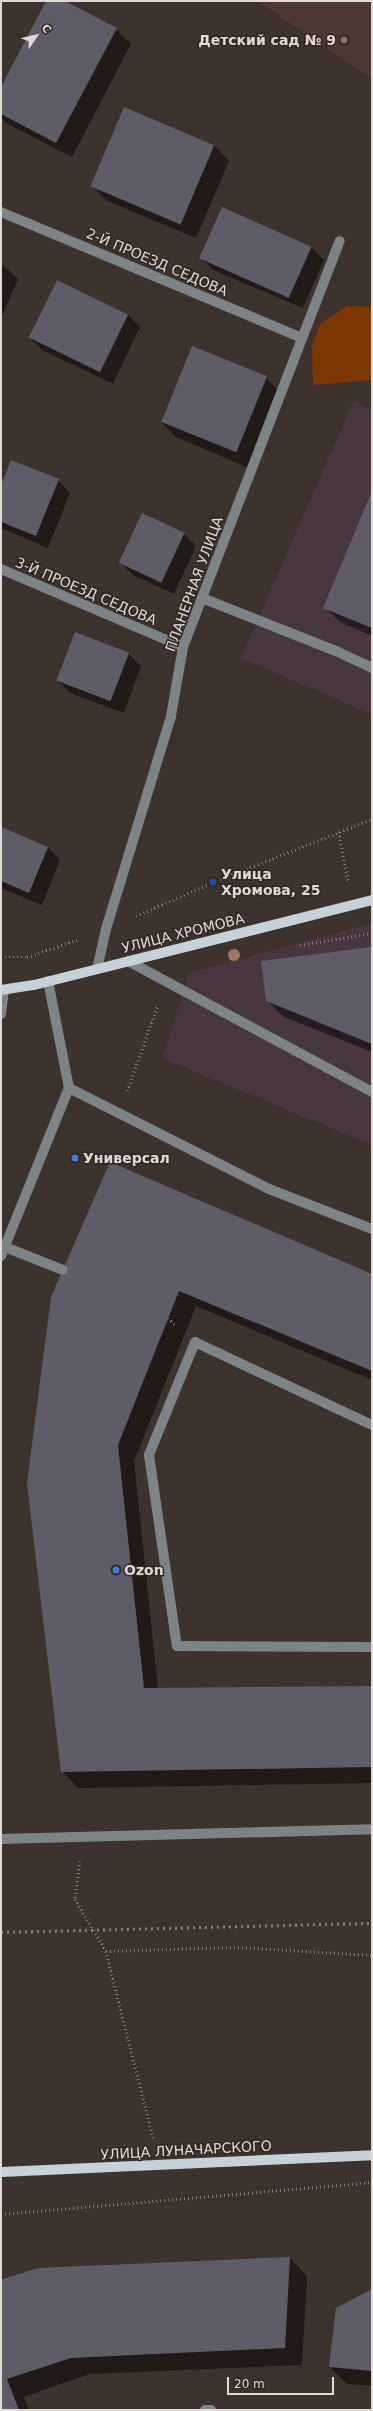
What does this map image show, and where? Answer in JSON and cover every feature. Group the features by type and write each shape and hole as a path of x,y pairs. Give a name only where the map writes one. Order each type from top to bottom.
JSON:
{"main road":[{"name":"УЛИЦА ХРОМОВА","path":"2,990 48,982 372,900"},
{"name":"УЛИЦА ЛУНАЧАРСКОГО","path":"1,2172 372,2155"}],"street":[{"name":"2-Й ПРОЕЗД СЕДОВА","path":"1,212 302,338"},
{"name":"ПЛАНЕРНАЯ УЛИЦА","path":"96,969 106,929 171,716 183,647 340,241"},
{"name":"3-Й ПРОЕЗД СЕДОВА","path":"1,570 183,647"},
{"path":"202,598 336,651 372,668"},
{"path":"128,961 372,1092"},
{"path":"48,982 69,1088 3,1252 63,1270"},
{"path":"1,1014 2,990"},
{"path":"69,1088 269,1189 372,1229"},
{"path":"372,1426 195,1342 148,1455 176,1646 372,1647"},
{"path":"1,1839 372,1829"},
{"path":"205,2410 211,2410"}],"path":[{"path":"213,882 372,819"},
{"path":"339,832 348,880"},
{"path":"361,935 372,933"},
{"path":"83,1837 75,1899 106,1951 160,2165"},
{"path":"106,1951 238,1947 372,1955"},
{"path":"1,2214 372,2182"}],"shaded area":[{"name":"Детский сад № 9","path":"258,1 372,1 372,79"},
{"path":"347,306 372,307 372,380 313,385 312,345 321,323"},
{"path":"354,400 372,410 372,714 241,658"},
{"path":"372,923 372,1145 162,1058 189,973"}],"building":[{"path":"46,1 65,1 117,28 56,143 1,114 1,87"},
{"path":"124,107 214,145 181,224 90,186"},
{"path":"222,207 312,247 289,298 199,258"},
{"path":"57,280 128,315 100,372 29,338"},
{"path":"192,346 267,376 236,452 161,422"},
{"path":"11,460 59,479 36,536 1,522 1,485"},
{"path":"372,491 372,628 323,608"},
{"path":"142,513 185,533 161,583 119,563"},
{"path":"75,632 129,653 111,701 56,681"},
{"path":"1,827 48,847 29,893 1,881"},
{"path":"372,947 372,1044 266,1001 261,961"},
{"path":"110,1162 372,1274 372,1371 179,1291 118,1445 144,1688 372,1686 372,1767 61,1772 27,1483 51,1297"},
{"path":"290,2257 285,2348 71,2358 7,2379 19,2410 1,2410 1,2280 38,2268"},
{"path":"372,2289 372,2371 329,2367 336,2308"}],"railway":[{"path":"1,1932 372,1923"}],"place":[{"name":"Детский сад № 9","path":"344,40"},
{"name":"Улица Хромова, 25","path":"213,882"},
{"name":"Универсал","path":"75,1158"},
{"name":"Ozon","path":"116,1570"}]}
